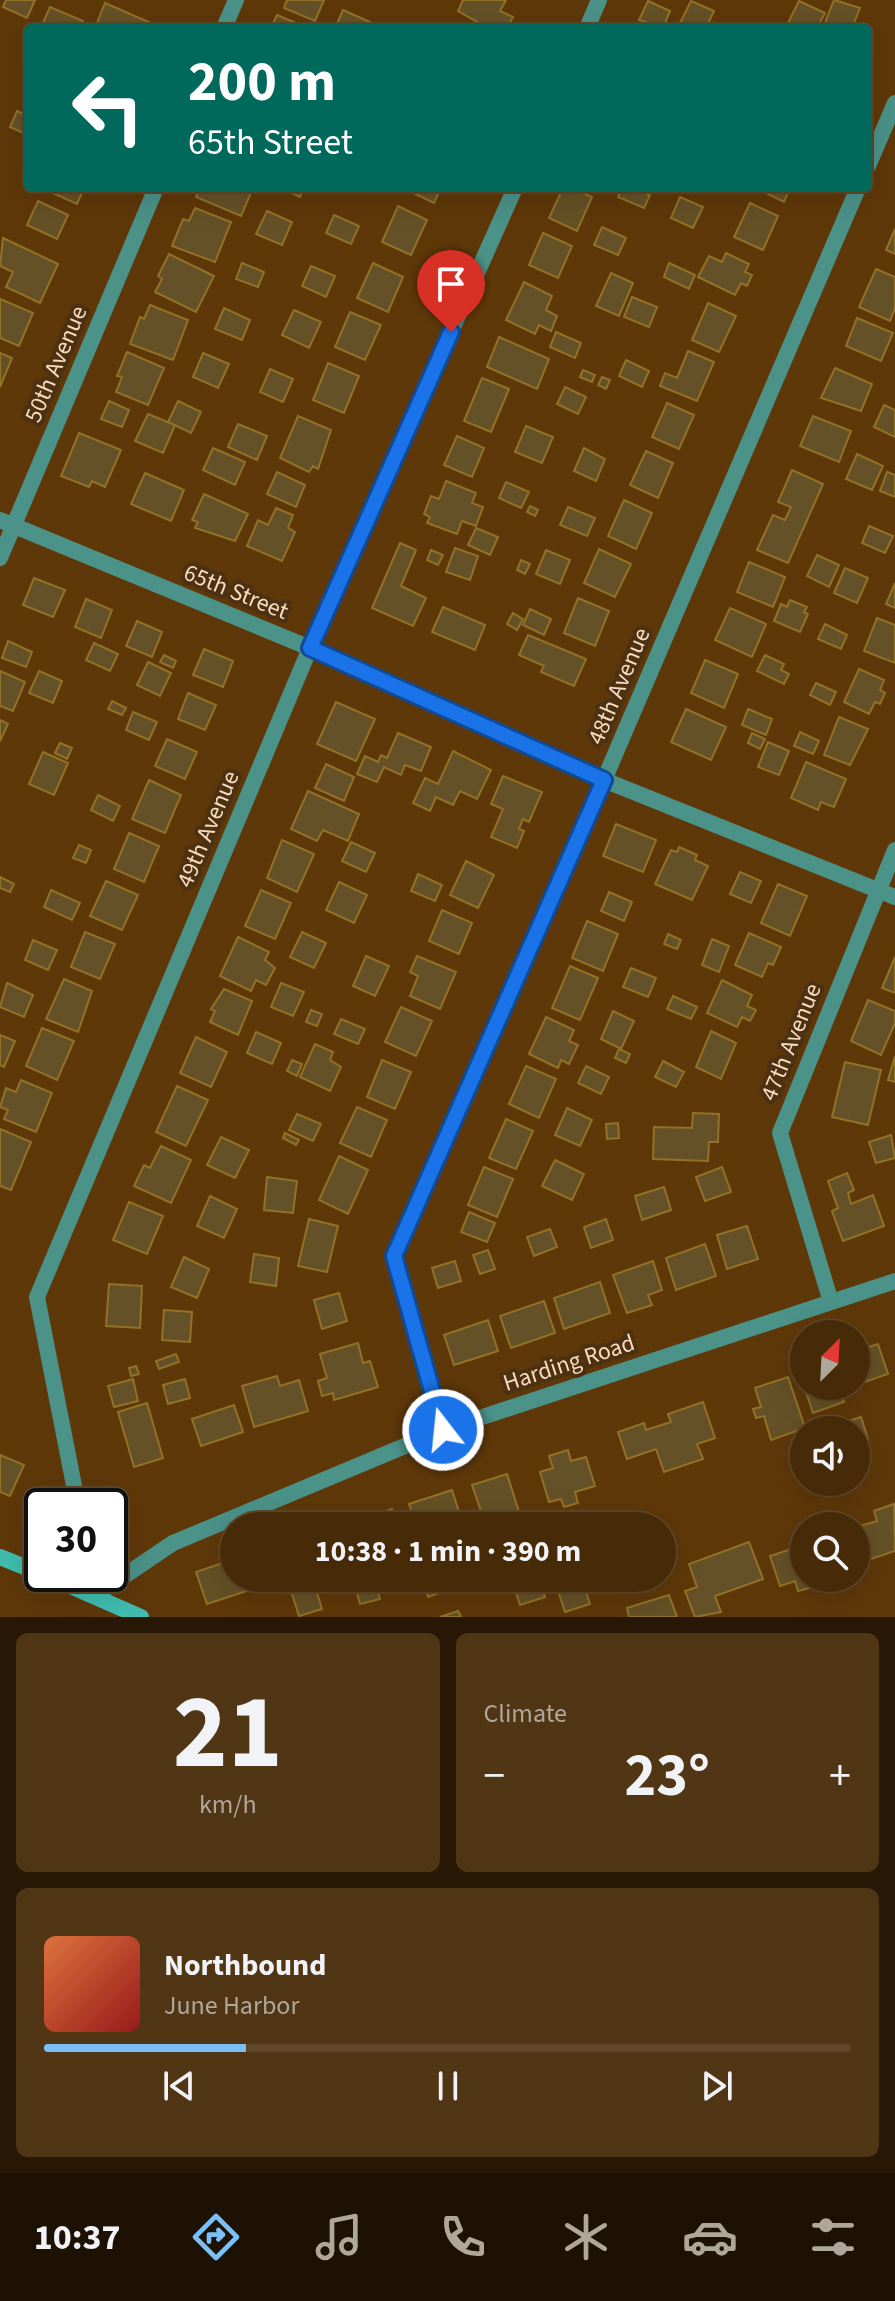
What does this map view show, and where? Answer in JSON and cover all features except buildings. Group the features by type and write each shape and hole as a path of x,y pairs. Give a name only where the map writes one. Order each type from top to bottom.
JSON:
{"street":[{"path":"226,24 236,0"},
{"path":"589,24 599,0"},
{"path":"872,157 895,103"},
{"name":"50th Avenue","path":"0,558 7,523 154,192"},
{"name":"49th Avenue","path":"74,1488 37,1297 310,648 513,192"},
{"name":"48th Avenue","path":"443,1430 394,1256 604,780 856,192"},
{"name":"65th Street","path":"7,523 310,648 604,780 895,897"},
{"name":"47th Avenue","path":"831,1302 780,1133 895,850"},
{"name":"Harding Road","path":"96,1595 173,1543 443,1430 895,1281"},
{"path":"0,1557 24,1567"},
{"path":"88,1592 141,1617"}],"route":[{"path":"443,1430 394,1256 604,780 310,648 451,332"}]}
